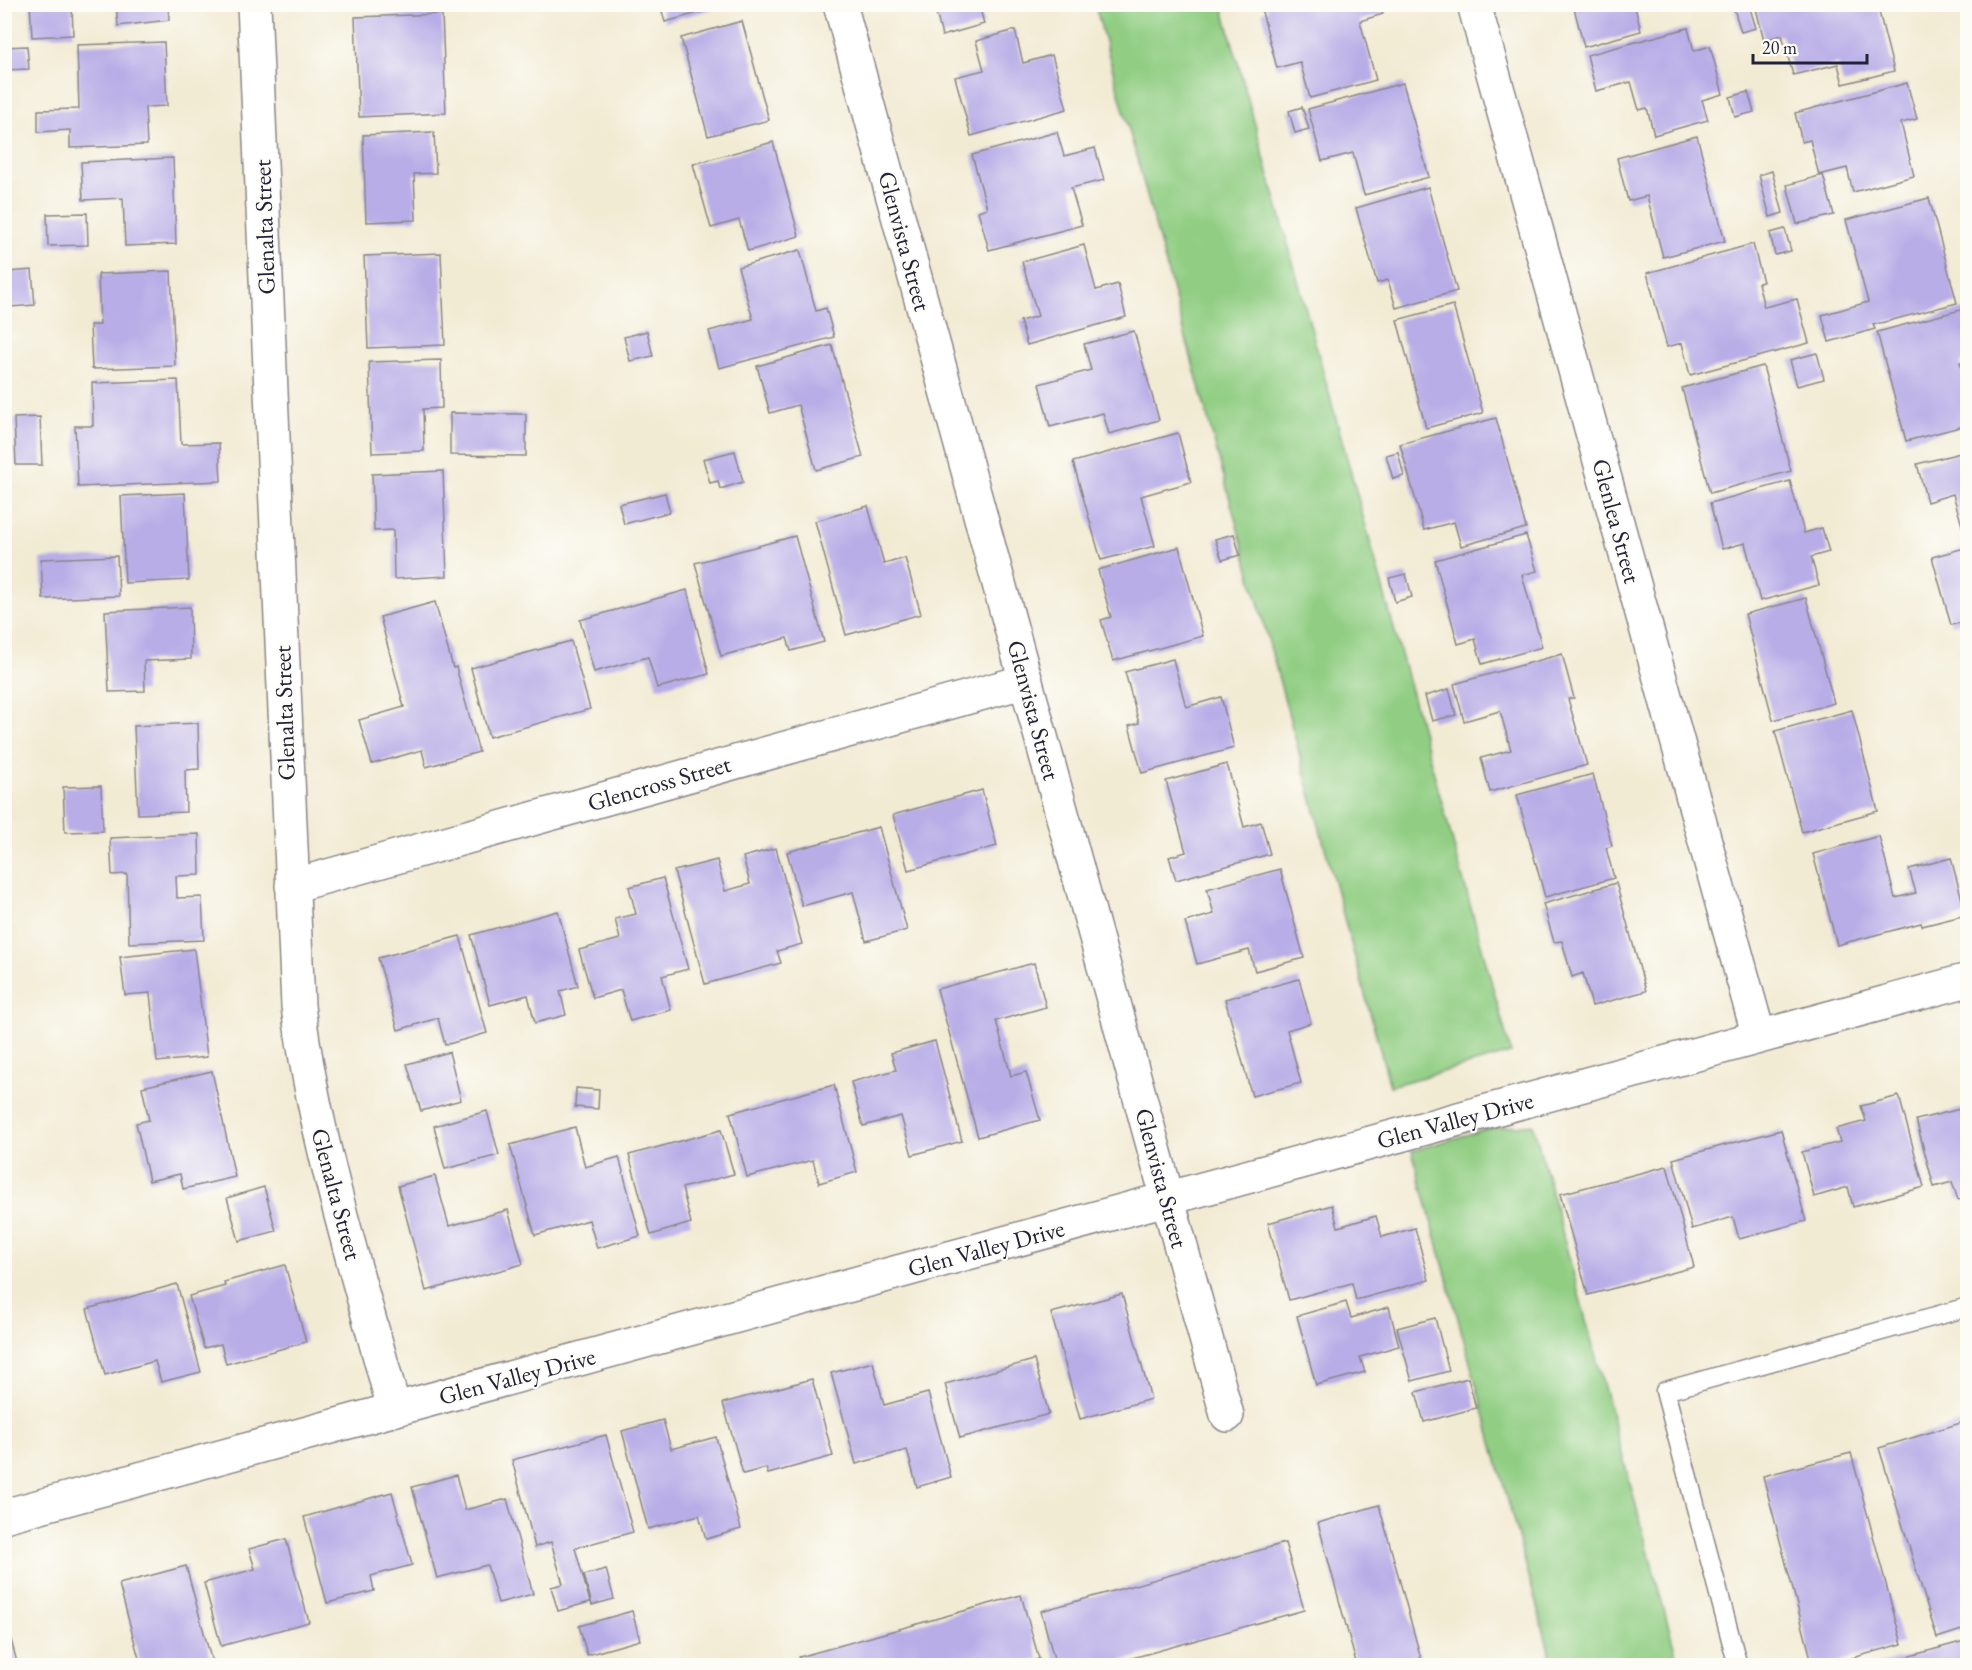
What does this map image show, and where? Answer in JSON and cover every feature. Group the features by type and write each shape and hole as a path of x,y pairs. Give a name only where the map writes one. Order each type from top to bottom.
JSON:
{"street":[{"name":"Glenalta Street","path":"254,4 298,1006 304,1058 314,1110 394,1410"},
{"name":"Glenvista Street","path":"840,4 1227,1415"},
{"name":"Glenlea Street","path":"1474,4 1759,1037"},
{"name":"Glencross Street","path":"292,886 1026,681"},
{"name":"Glen Valley Drive","path":"4,1516 1968,980"}],"lane":[{"path":"1738,1665 1665,1391 1968,1307"}],"green space":[{"path":"1095,5 1222,5 1511,1053 1390,1086"},
{"path":"1533,1124 1679,1665 1553,1665 1412,1151 1486,1129"}],"building":[{"path":"30,4 72,4 73,35 32,37"},
{"path":"116,4 168,4 169,20 118,26"},
{"path":"660,4 727,4 727,5 665,22"},
{"path":"934,4 979,4 984,24 942,36"},
{"path":"1266,4 1381,4 1383,14 1360,21 1376,80 1310,98 1300,62 1277,68 1262,12 1268,10"},
{"path":"1573,4 1640,4 1635,7 1641,31 1584,47"},
{"path":"1773,4 1877,4 1894,71 1843,84 1838,64 1793,75 1782,35 1764,40 1756,9"},
{"path":"1749,5 1756,28 1741,32 1734,9"},
{"path":"442,14 446,113 359,117 355,17"},
{"path":"742,21 769,120 708,136 681,38"},
{"path":"1688,28 1694,51 1710,46 1723,94 1702,100 1708,120 1654,135 1647,108 1639,110 1631,82 1596,91 1587,55"},
{"path":"1015,30 1023,63 1052,55 1067,109 971,136 955,77 984,70 976,41"},
{"path":"164,42 167,106 145,107 147,145 70,148 70,130 38,132 38,110 79,109 77,45"},
{"path":"27,46 29,69 4,70 4,47"},
{"path":"1403,83 1429,177 1364,195 1353,153 1322,161 1308,109"},
{"path":"1907,83 1917,119 1901,123 1914,176 1853,192 1847,168 1819,175 1810,140 1802,142 1795,113"},
{"path":"1748,92 1754,112 1735,117 1730,97"},
{"path":"1302,107 1309,129 1295,133 1289,111"},
{"path":"434,132 436,173 414,174 416,220 366,222 363,135"},
{"path":"1057,132 1064,156 1095,148 1104,180 1071,188 1082,225 989,250 978,211 987,208 972,155"},
{"path":"1697,136 1725,241 1663,257 1647,196 1628,201 1617,158"},
{"path":"773,142 799,236 748,251 739,220 711,228 693,164"},
{"path":"173,158 176,244 125,246 123,198 83,200 81,162"},
{"path":"1772,171 1783,213 1770,217 1759,175"},
{"path":"1823,175 1834,215 1797,224 1787,185"},
{"path":"1428,187 1457,291 1396,308 1388,280 1377,283 1356,208"},
{"path":"1929,198 1957,303 1873,325 1875,329 1829,342 1822,315 1868,302 1846,220"},
{"path":"87,213 88,245 48,246 47,214"},
{"path":"1785,229 1791,251 1775,255 1770,233"},
{"path":"1753,244 1763,282 1758,283 1764,307 1797,299 1809,343 1690,375 1682,343 1667,347 1647,273"},
{"path":"1084,245 1096,290 1118,284 1126,317 1027,345 1020,321 1038,316 1022,262"},
{"path":"800,250 816,311 826,308 834,337 719,368 709,331 753,319 738,267"},
{"path":"441,253 445,345 368,348 364,256"},
{"path":"32,270 35,305 10,307 8,272"},
{"path":"171,271 175,366 92,369 90,325 100,325 98,274"},
{"path":"1453,305 1483,413 1426,428 1397,320"},
{"path":"1968,308 1968,360 1960,362 1968,393 1968,425 1906,441 1877,332"},
{"path":"647,331 653,356 630,361 624,337"},
{"path":"1134,331 1159,420 1109,434 1103,413 1050,427 1039,384 1091,370 1084,344"},
{"path":"832,345 863,457 816,470 798,405 770,413 757,366"},
{"path":"1817,353 1824,379 1797,386 1790,360"},
{"path":"441,360 442,408 423,409 424,451 372,453 369,362"},
{"path":"1763,366 1791,471 1710,493 1682,388"},
{"path":"178,380 181,444 219,443 221,481 78,487 75,426 93,426 92,383"},
{"path":"450,413 526,414 526,456 450,455"},
{"path":"40,417 42,465 16,465 14,418"},
{"path":"1496,418 1526,528 1461,546 1454,522 1424,530 1400,444"},
{"path":"1178,433 1191,482 1141,496 1155,546 1101,560 1073,462"},
{"path":"735,451 743,482 720,489 718,481 710,483 703,459"},
{"path":"1968,451 1967,543 1953,494 1927,502 1917,464"},
{"path":"1398,452 1404,476 1393,479 1386,455"},
{"path":"443,471 447,576 394,579 393,530 374,531 372,474"},
{"path":"1790,481 1804,533 1822,528 1829,552 1811,557 1819,585 1760,601 1745,543 1722,549 1710,503"},
{"path":"185,493 189,580 125,583 121,496"},
{"path":"665,493 670,512 624,524 619,504"},
{"path":"868,506 884,564 905,558 921,614 846,635 815,521"},
{"path":"1234,534 1240,555 1222,560 1215,539"},
{"path":"1526,535 1537,571 1522,575 1542,647 1482,664 1475,639 1458,644 1435,560"},
{"path":"795,536 824,642 791,651 787,638 721,656 695,563"},
{"path":"1179,547 1203,636 1113,661 1101,620 1111,617 1098,570"},
{"path":"1968,547 1967,628 1965,622 1951,625 1932,557"},
{"path":"117,556 119,596 43,599 41,559"},
{"path":"1406,574 1412,597 1395,602 1389,578"},
{"path":"687,590 709,674 657,688 648,657 594,672 580,620"},
{"path":"1806,598 1834,703 1773,720 1745,614"},
{"path":"435,602 453,668 456,667 479,752 426,767 422,750 372,764 359,720 404,707 380,617"},
{"path":"190,607 191,659 144,661 145,691 109,692 105,611"},
{"path":"571,641 590,709 489,737 471,668"},
{"path":"1562,654 1574,698 1568,699 1587,765 1490,792 1481,758 1511,750 1500,711 1464,721 1454,684"},
{"path":"1173,659 1186,707 1221,697 1234,748 1142,773 1129,726 1139,723 1125,672"},
{"path":"1449,689 1456,715 1432,721 1425,696"},
{"path":"1852,710 1878,811 1802,832 1775,731"},
{"path":"198,723 199,769 185,770 186,812 138,814 134,726"},
{"path":"1227,764 1244,827 1261,822 1270,854 1176,880 1169,857 1186,852 1166,781"},
{"path":"1593,774 1612,846 1606,848 1614,878 1545,897 1517,795"},
{"path":"101,786 103,831 65,832 63,787"},
{"path":"982,790 997,846 908,870 893,815"},
{"path":"879,827 907,930 866,941 853,892 802,906 787,852"},
{"path":"199,834 200,875 176,876 177,898 202,897 204,940 129,943 127,874 112,875 110,838"},
{"path":"1879,836 1895,898 1916,893 1909,869 1951,858 1966,915 1922,926 1921,923 1837,945 1813,854"},
{"path":"776,848 802,944 777,951 781,963 705,984 674,871 717,860 725,891 750,884 743,857"},
{"path":"1280,869 1304,958 1255,971 1249,950 1197,964 1185,922 1214,914 1207,889"},
{"path":"663,878 688,969 662,976 671,1010 630,1021 621,990 593,998 579,950 620,939 615,919 636,914 629,887"},
{"path":"1616,883 1646,991 1592,1006 1583,973 1572,977 1562,941 1554,942 1543,904"},
{"path":"558,911 578,986 560,991 566,1015 535,1023 528,995 490,1005 471,935"},
{"path":"460,936 487,1033 445,1045 438,1018 398,1030 378,958"},
{"path":"194,949 207,1057 157,1062 150,993 125,995 120,957"},
{"path":"1034,963 1046,1007 996,1021 1011,1076 1026,1072 1040,1120 978,1137 937,989"},
{"path":"1299,979 1311,1023 1287,1030 1301,1083 1252,1096 1225,999"},
{"path":"935,1041 962,1141 912,1155 901,1116 863,1126 851,1082 896,1070 891,1053"},
{"path":"449,1052 461,1100 421,1111 407,1064"},
{"path":"212,1071 235,1177 183,1189 180,1174 149,1181 136,1123 149,1120 142,1087"},
{"path":"834,1085 857,1172 819,1183 813,1160 747,1177 730,1113"},
{"path":"576,1088 599,1090 598,1109 575,1107"},
{"path":"1899,1096 1924,1187 1853,1207 1848,1187 1814,1197 1802,1152 1840,1142 1836,1129 1866,1121 1861,1106"},
{"path":"1968,1107 1968,1198 1958,1200 1952,1182 1934,1187 1916,1120"},
{"path":"487,1111 499,1155 445,1169 434,1126"},
{"path":"575,1127 585,1167 619,1157 640,1236 597,1248 589,1220 535,1235 510,1145"},
{"path":"721,1130 734,1174 682,1188 691,1223 651,1235 629,1155"},
{"path":"1781,1130 1806,1221 1739,1239 1733,1217 1692,1229 1673,1159"},
{"path":"1667,1166 1694,1267 1588,1295 1560,1194"},
{"path":"435,1176 449,1226 508,1210 523,1264 426,1291 398,1186"},
{"path":"264,1187 276,1231 239,1241 227,1198"},
{"path":"1332,1205 1338,1227 1376,1216 1382,1237 1415,1228 1429,1280 1356,1300 1352,1283 1289,1300 1268,1223"},
{"path":"285,1265 306,1342 226,1364 221,1344 204,1348 189,1296 225,1286 224,1282"},
{"path":"177,1284 201,1372 161,1382 155,1361 105,1375 87,1309"},
{"path":"1122,1294 1151,1399 1080,1419 1051,1313"},
{"path":"1346,1302 1351,1318 1389,1307 1399,1346 1360,1357 1365,1372 1316,1385 1297,1316"},
{"path":"1435,1318 1449,1371 1412,1381 1397,1328"},
{"path":"1034,1360 1049,1414 960,1438 945,1384"},
{"path":"873,1362 884,1405 928,1393 951,1477 917,1487 907,1450 856,1464 831,1373"},
{"path":"1468,1378 1476,1408 1424,1422 1416,1392"},
{"path":"812,1379 833,1456 768,1474 766,1468 743,1474 723,1403"},
{"path":"663,1420 671,1449 716,1437 741,1529 706,1539 699,1515 648,1529 622,1431"},
{"path":"1967,1421 1968,1628 1937,1638 1879,1448"},
{"path":"606,1435 633,1532 575,1548 590,1602 558,1611 551,1587 563,1584 551,1542 535,1547 512,1460"},
{"path":"1851,1453 1902,1644 1824,1666 1813,1666 1763,1476"},
{"path":"456,1475 465,1510 507,1499 533,1594 498,1603 487,1565 437,1578 412,1487"},
{"path":"392,1492 412,1565 371,1576 374,1591 327,1603 304,1517"},
{"path":"1379,1505 1423,1666 1357,1666 1318,1523"},
{"path":"286,1539 309,1622 221,1646 204,1583 255,1569 249,1549"},
{"path":"1285,1543 1304,1610 1104,1666 1056,1666 1041,1611"},
{"path":"186,1566 213,1666 141,1666 119,1584"},
{"path":"606,1569 614,1599 592,1605 584,1575"},
{"path":"1021,1595 1039,1659 1018,1666 802,1666 799,1657"},
{"path":"632,1611 640,1640 587,1655 579,1626"},
{"path":"7,1625 18,1666 4,1666 4,1626"},
{"path":"1968,1640 1968,1666 1877,1666 1877,1665"}]}
